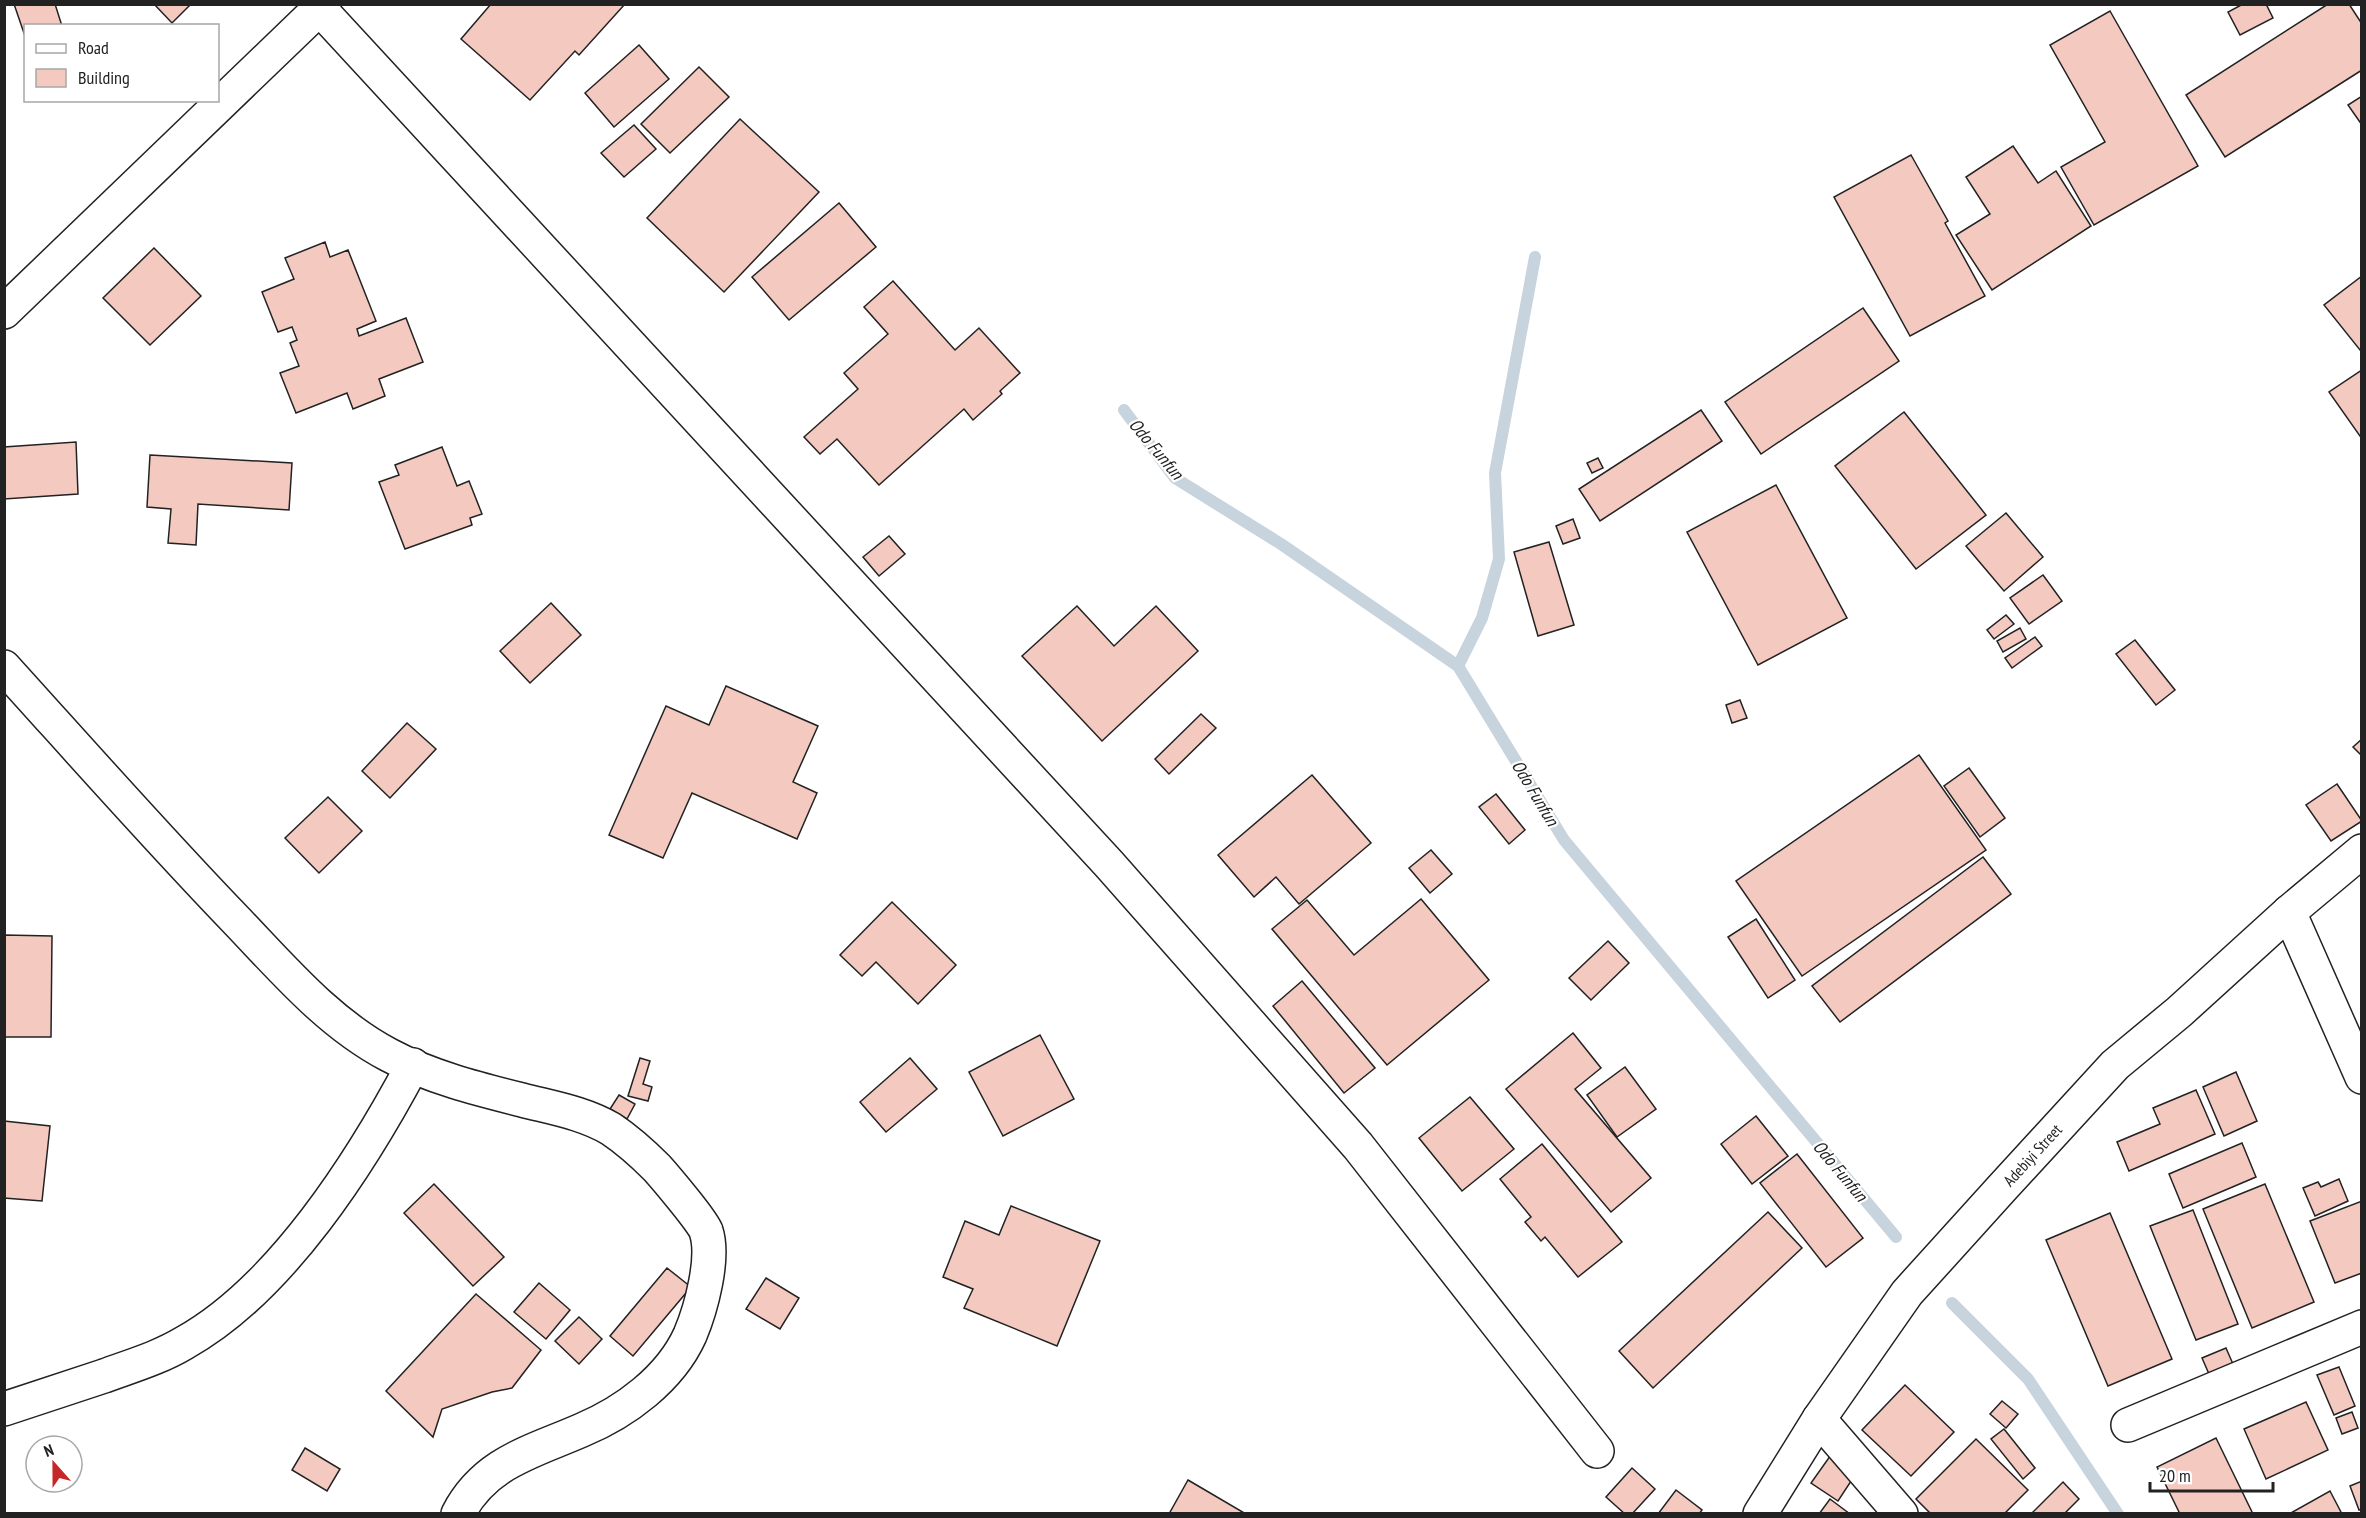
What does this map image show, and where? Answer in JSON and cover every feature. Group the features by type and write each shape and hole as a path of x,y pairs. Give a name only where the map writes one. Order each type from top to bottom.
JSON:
{"street":[{"path":"4,312 322,7 1132,890 1358,1146 1598,1450"},
{"path":"4,667 175,856 322,1010 389,1055 444,1078 578,1114 612,1130 656,1167 706,1229 708,1253 702,1304 688,1339 668,1370 645,1392 602,1421 521,1455 489,1473 468,1494 458,1514"},
{"name":"Adebiyi Street","path":"1760,1514 1820,1419 1907,1293 2107,1073 2361,851"},
{"path":"2289,912 2361,1077"},
{"path":"4,1409 144,1362 184,1344 233,1309 263,1281 320,1214 384,1120 413,1065"},
{"path":"2128,1425 2361,1327"},
{"path":"1820,1419 1901,1514"}],"building":[{"path":"14,4 55,4 61,24 24,24 24,33"},
{"path":"154,4 191,4 172,23"},
{"path":"491,4 625,4 579,55 575,51 530,100 461,39"},
{"path":"2243,4 2266,4 2273,18 2240,35 2228,12"},
{"path":"2328,4 2349,4 2362,24 2362,70 2225,157 2186,95"},
{"path":"2110,11 2198,166 2094,225 2061,167 2105,142 2050,45"},
{"path":"639,45 669,79 614,127 585,93"},
{"path":"699,67 729,97 670,153 641,124"},
{"path":"2362,96 2362,125 2348,105"},
{"path":"740,119 819,192 724,292 647,218"},
{"path":"634,125 656,149 624,177 601,153"},
{"path":"2013,146 2038,183 2056,171 2091,226 1992,290 1956,235 1990,214 1966,177"},
{"path":"1911,155 1948,221 1945,223 1985,296 1910,336 1834,197"},
{"path":"839,203 876,247 789,320 752,277"},
{"path":"325,242 330,257 348,250 376,321 357,329 359,336 406,318 423,362 379,379 385,396 353,409 347,393 296,413 280,373 299,366 290,343 297,340 292,327 278,332 262,292 294,279 285,258"},
{"path":"154,248 201,296 150,345 103,298"},
{"path":"2362,276 2362,348 2360,350 2324,305"},
{"path":"893,281 955,350 979,328 1020,373 1000,391 1002,394 973,420 964,409 879,485 837,439 820,454 804,437 858,389 844,373 888,334 864,307"},
{"path":"1863,308 1899,361 1761,454 1725,402"},
{"path":"2362,370 2362,439 2329,392"},
{"path":"1701,410 1722,441 1600,521 1579,489"},
{"path":"1904,412 1986,515 1916,569 1835,466"},
{"path":"76,442 78,494 4,499 4,447"},
{"path":"442,447 457,486 469,481 482,514 470,518 472,525 405,549 379,482 399,475 395,465"},
{"path":"150,455 292,463 289,510 198,504 196,545 168,543 171,509 147,507"},
{"path":"1598,458 1603,468 1592,473 1587,463"},
{"path":"1776,485 1847,618 1758,665 1687,532"},
{"path":"2006,513 2043,557 2004,591 1966,546"},
{"path":"1573,519 1580,538 1563,544 1556,526"},
{"path":"889,536 905,554 879,576 863,557"},
{"path":"1549,542 1574,625 1538,636 1514,552"},
{"path":"2043,575 2062,601 2029,624 2010,598"},
{"path":"551,603 581,635 530,683 500,651"},
{"path":"1077,606 1114,646 1156,606 1198,651 1102,741 1022,656"},
{"path":"2006,615 2014,624 1994,639 1987,630"},
{"path":"2020,628 2026,639 2003,652 1997,641"},
{"path":"2035,637 2042,646 2012,668 2005,658"},
{"path":"2135,640 2175,690 2156,705 2116,654"},
{"path":"726,686 818,726 793,782 817,793 797,839 692,793 663,858 609,835 666,706 709,725"},
{"path":"1740,700 1747,718 1732,723 1726,705"},
{"path":"1201,714 1216,728 1169,774 1155,759"},
{"path":"407,723 436,749 390,798 362,771"},
{"path":"2362,739 2362,756 2353,747"},
{"path":"1919,755 1986,850 1802,976 1736,881"},
{"path":"1969,768 2005,818 1980,837 1944,786"},
{"path":"1312,775 1371,843 1299,904 1276,877 1254,897 1218,855"},
{"path":"2337,784 2362,821 2331,841 2306,805"},
{"path":"1496,794 1525,830 1509,844 1479,807"},
{"path":"328,797 362,831 319,873 285,838"},
{"path":"1431,850 1452,874 1430,893 1409,868"},
{"path":"1983,857 2011,894 1840,1022 1812,986"},
{"path":"1421,899 1489,980 1387,1065 1272,929 1307,900 1354,955"},
{"path":"892,902 956,965 918,1004 876,962 862,976 840,955"},
{"path":"1756,919 1795,980 1768,998 1728,937"},
{"path":"4,935 52,936 51,1037 4,1037"},
{"path":"1608,941 1629,963 1591,1000 1569,978"},
{"path":"1302,981 1375,1068 1344,1093 1273,1006"},
{"path":"1573,1033 1601,1068 1575,1089 1651,1178 1611,1212 1506,1089"},
{"path":"1040,1035 1074,1099 1003,1136 969,1072"},
{"path":"640,1058 650,1061 643,1084 652,1087 648,1101 628,1096"},
{"path":"910,1058 937,1089 886,1132 860,1102"},
{"path":"1625,1067 1656,1109 1617,1137 1587,1095"},
{"path":"2236,1072 2257,1121 2224,1136 2203,1087"},
{"path":"2196,1090 2215,1134 2129,1171 2117,1142 2160,1124 2153,1108"},
{"path":"619,1095 635,1104 627,1119 610,1109"},
{"path":"1470,1097 1514,1149 1462,1191 1419,1138"},
{"path":"1756,1116 1788,1156 1752,1184 1721,1144"},
{"path":"4,1121 50,1126 42,1201 4,1198"},
{"path":"2242,1143 2256,1177 2183,1208 2169,1174"},
{"path":"1542,1144 1622,1242 1578,1277 1545,1237 1541,1241 1525,1222 1531,1217 1500,1179"},
{"path":"1797,1154 1863,1238 1826,1267 1760,1183"},
{"path":"2339,1179 2348,1201 2315,1216 2303,1188 2318,1182 2321,1187"},
{"path":"434,1184 504,1257 473,1286 404,1213"},
{"path":"2265,1184 2314,1302 2252,1328 2203,1209"},
{"path":"2362,1201 2362,1273 2335,1283 2310,1221"},
{"path":"1011,1206 1100,1241 1057,1346 964,1308 973,1289 943,1277 965,1221 999,1235"},
{"path":"2193,1210 2238,1324 2196,1340 2150,1226"},
{"path":"1768,1212 1802,1248 1653,1388 1619,1351"},
{"path":"2110,1213 2172,1359 2108,1386 2046,1240"},
{"path":"667,1268 691,1287 633,1356 610,1336"},
{"path":"766,1278 799,1298 780,1329 746,1309"},
{"path":"539,1283 570,1310 546,1339 514,1312"},
{"path":"476,1294 541,1350 512,1388 492,1392 442,1409 433,1437 386,1391"},
{"path":"579,1317 602,1339 579,1364 555,1341"},
{"path":"2226,1348 2233,1364 2209,1374 2202,1358"},
{"path":"2339,1367 2355,1406 2334,1415 2317,1375"},
{"path":"1905,1385 1954,1432 1911,1476 1862,1430"},
{"path":"2002,1401 2018,1414 2006,1428 1990,1414"},
{"path":"2306,1402 2328,1450 2266,1479 2244,1429"},
{"path":"2352,1412 2358,1428 2342,1434 2336,1418"},
{"path":"2004,1429 2035,1468 2023,1479 1991,1439"},
{"path":"2216,1438 2253,1514 2180,1514 2157,1467"},
{"path":"1976,1439 2028,1490 2004,1514 1931,1514 1916,1499"},
{"path":"305,1448 340,1469 327,1491 292,1470"},
{"path":"1833,1452 1859,1469 1838,1501 1811,1483"},
{"path":"1632,1468 1655,1489 1632,1514 1625,1514 1606,1497"},
{"path":"1188,1480 1246,1514 1169,1514"},
{"path":"2362,1481 2362,1509 2359,1510 2350,1486"},
{"path":"2063,1482 2079,1499 2064,1514 2031,1514"},
{"path":"1676,1490 1702,1510 1699,1514 1658,1514"},
{"path":"2330,1491 2342,1514 2289,1514"},
{"path":"1830,1499 1850,1514 1819,1514"}],"waterway":[{"path":"1458,666 1482,618 1499,559 1495,473 1535,257"},
{"name":"Odo Funfun","path":"1124,410 1175,478 1281,544 1458,666 1564,840 1896,1237"},
{"name":"Odo Funfun","path":"1952,1303 2028,1379 2118,1514"}]}
